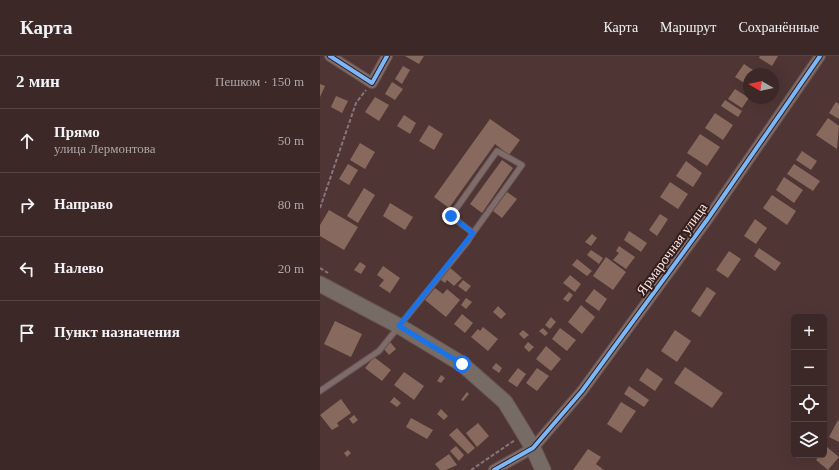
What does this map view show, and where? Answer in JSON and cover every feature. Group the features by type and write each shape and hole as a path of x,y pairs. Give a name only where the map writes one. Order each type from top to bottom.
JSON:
{"main road":[{"path":"320,284 399,326 462,364 505,402 533,448 544,470"}],"street":[{"path":"330,56 372,82 387,56"},
{"name":"Ярмарочная улица","path":"494,470 533,448 582,391 702,227 820,56"}],"lane":[{"path":"320,391 379,352 473,233 522,165 497,151 451,216 473,233"}],"path":[{"path":"320,208 356,103 372,82"},
{"path":"471,470 524,433"}],"building":[{"path":"405,56 424,56 419,64"},
{"path":"760,56 778,56 772,66 759,58"},
{"path":"744,64 750,68 743,68 743,82 735,77"},
{"path":"403,66 410,70 402,84 395,79"},
{"path":"392,82 403,89 395,100 385,94"},
{"path":"320,84 325,86 320,97"},
{"path":"735,89 743,94 743,104 745,104 742,108 728,99"},
{"path":"336,96 348,101 342,113 331,107"},
{"path":"375,97 389,105 379,121 365,112"},
{"path":"725,100 742,111 738,117 721,106"},
{"path":"836,102 839,104 839,119 829,113"},
{"path":"715,113 733,125 723,140 705,128"},
{"path":"404,115 416,123 410,134 397,126"},
{"path":"828,118 839,126 837,149 816,135"},
{"path":"490,119 520,140 509,155 495,144 449,208 434,197"},
{"path":"429,125 443,134 434,150 419,141"},
{"path":"700,134 720,147 707,166 687,153"},
{"path":"360,143 375,152 365,169 350,160"},
{"path":"802,151 817,161 811,170 796,160"},
{"path":"502,160 513,168 482,213 470,204"},
{"path":"686,161 702,173 693,187 676,176"},
{"path":"348,164 358,170 349,185 339,179"},
{"path":"794,164 820,181 813,191 787,174"},
{"path":"784,177 803,190 794,203 776,190"},
{"path":"670,182 688,194 678,209 660,197"},
{"path":"364,188 375,195 358,223 347,216"},
{"path":"507,192 517,199 502,218 493,211"},
{"path":"772,195 796,211 787,225 763,208"},
{"path":"390,203 413,217 405,230 383,216"},
{"path":"329,210 358,227 344,250 320,236 320,225"},
{"path":"660,214 668,219 657,236 649,230"},
{"path":"755,219 767,228 756,244 744,236"},
{"path":"629,231 647,243 641,252 624,240"},
{"path":"592,234 597,238 591,246 585,242"},
{"path":"619,246 635,257 626,269 613,260 619,253 616,251"},
{"path":"759,248 781,263 775,271 754,256"},
{"path":"591,250 603,258 599,264 587,255"},
{"path":"729,251 741,259 728,278 716,270"},
{"path":"606,257 626,272 613,290 593,276"},
{"path":"577,259 592,271 587,276 572,265"},
{"path":"360,262 366,266 361,274 354,270"},
{"path":"383,266 400,278 390,293 379,286 384,280 377,275"},
{"path":"448,266 462,278 454,286 447,280 445,283 438,278"},
{"path":"570,275 581,284 575,292 563,283"},
{"path":"463,280 471,286 466,292 458,286"},
{"path":"707,287 716,293 700,317 691,311"},
{"path":"435,288 443,294 447,289 460,300 446,317 425,300"},
{"path":"594,289 607,299 599,311 585,301"},
{"path":"569,292 573,295 568,302 563,299"},
{"path":"466,298 472,302 466,309 461,305"},
{"path":"581,305 595,317 582,334 568,322"},
{"path":"498,306 506,314 501,319 493,312"},
{"path":"462,314 473,323 465,333 454,324"},
{"path":"551,317 556,322 550,329 545,325"},
{"path":"335,321 362,334 351,357 324,344"},
{"path":"483,327 498,339 488,351 471,337 478,329 480,331"},
{"path":"543,328 548,333 545,336 539,331"},
{"path":"560,328 576,340 567,351 552,339"},
{"path":"523,330 529,335 524,339 519,334"},
{"path":"675,330 691,341 677,362 661,351"},
{"path":"390,342 396,349 389,355 383,348"},
{"path":"528,342 534,347 529,352 524,347"},
{"path":"546,346 561,359 551,371 536,359"},
{"path":"374,357 391,370 382,381 365,368"},
{"path":"496,363 502,368 499,373 492,368"},
{"path":"685,367 723,393 712,408 674,383"},
{"path":"518,368 526,374 517,387 508,381"},
{"path":"537,368 549,376 537,391 526,383"},
{"path":"647,368 663,379 655,391 639,380"},
{"path":"404,372 424,386 414,400 394,385"},
{"path":"441,375 445,378 441,383 437,381"},
{"path":"629,386 649,400 644,407 624,394"},
{"path":"467,392 469,394 463,401 461,400"},
{"path":"394,397 401,403 397,407 390,402"},
{"path":"341,399 351,413 337,423 339,426 332,430 320,415"},
{"path":"621,402 636,411 621,433 607,424"},
{"path":"441,409 448,416 444,420 437,414"},
{"path":"354,415 358,420 353,424 349,419"},
{"path":"411,418 433,430 427,439 406,427"},
{"path":"838,420 839,421 839,442 829,437"},
{"path":"478,423 489,436 477,447 466,433"},
{"path":"457,428 475,448 468,454 449,435"},
{"path":"456,446 464,455 459,461 450,451"},
{"path":"827,447 839,457 828,470 816,460 818,458 827,458"},
{"path":"588,449 601,457 596,464 604,470 573,470"},
{"path":"348,450 351,453 347,457 344,453"},
{"path":"449,454 457,465 446,470 440,470 435,464"}],"cycle path":[{"path":"330,56 372,83 387,56"},
{"path":"494,470 533,448 582,391 707,220 820,56"}],"route":[{"path":"451,216 473,233 399,326 462,364"}]}
